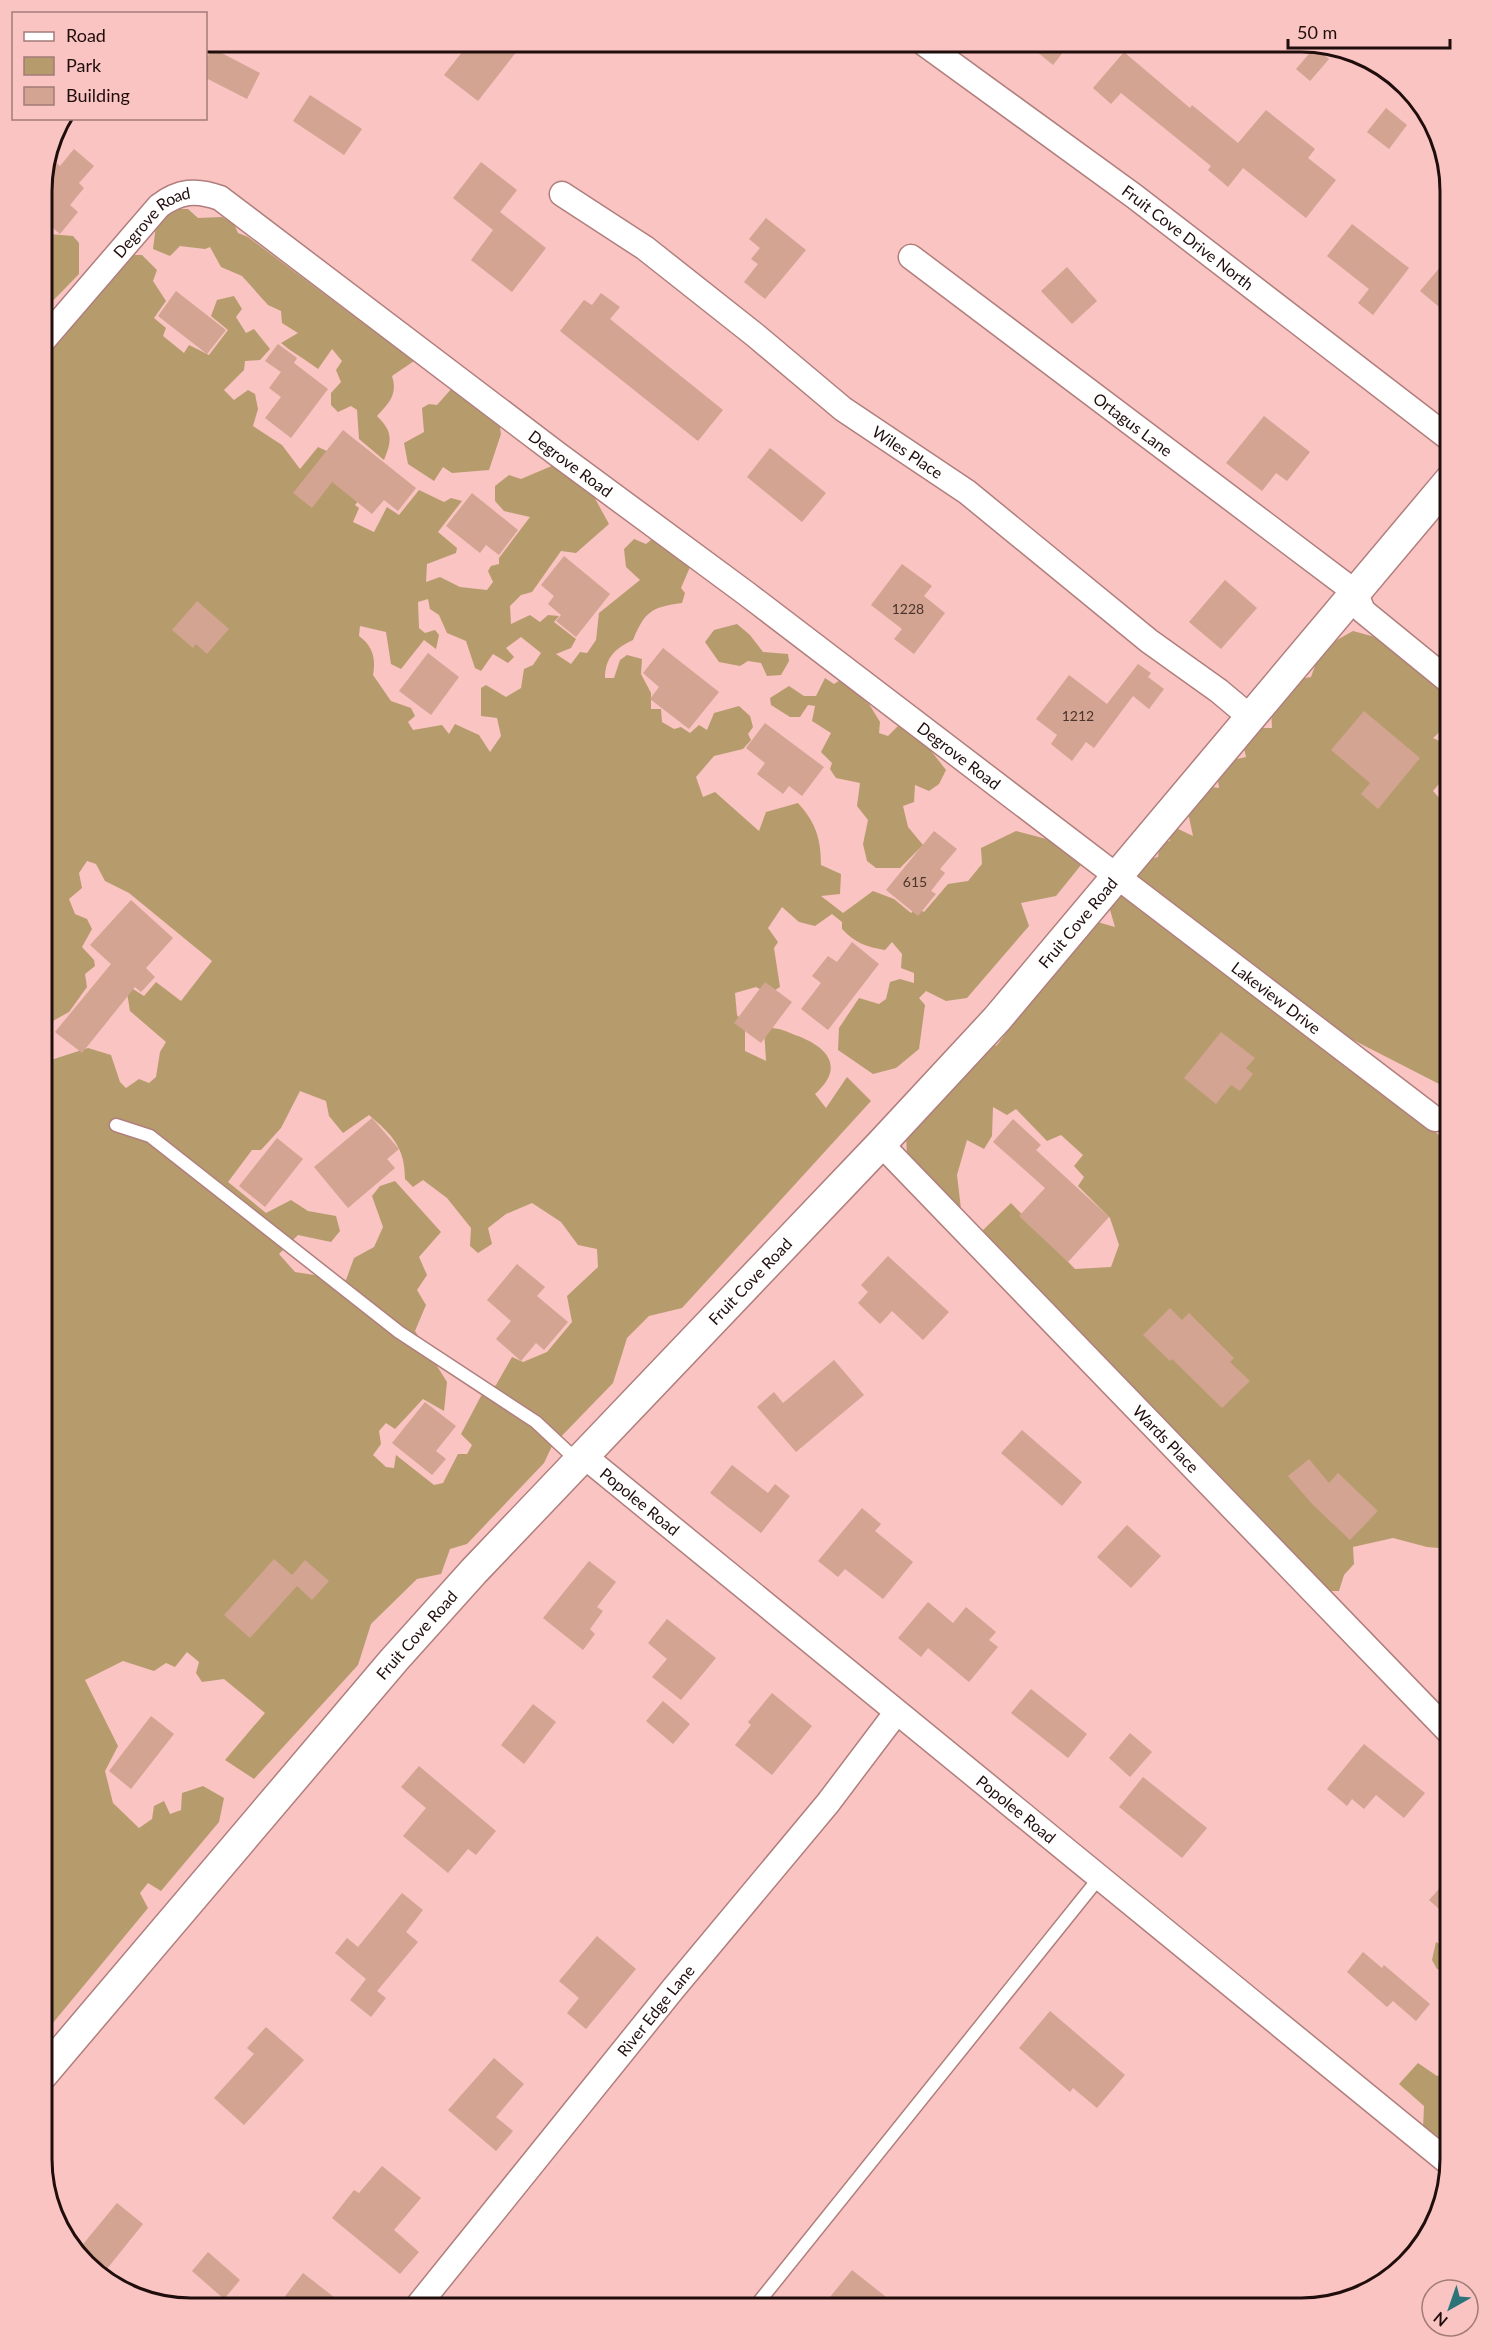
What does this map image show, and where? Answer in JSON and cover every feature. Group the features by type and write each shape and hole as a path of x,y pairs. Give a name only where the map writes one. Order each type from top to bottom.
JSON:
{"street":[{"name":"Fruit Cove Drive North","path":"937,53 1134,196 1440,431"},
{"name":"Degrove Road","path":"53,329 159,206 172,196 188,192 204,192 220,198 1118,876"},
{"name":"Wiles Place","path":"562,194 645,248 843,409 966,492 1149,641 1219,691 1250,717"},
{"name":"Ortagus Lane","path":"911,257 1355,592"},
{"name":"Fruit Cove Road","path":"52,2063 394,1660 997,1019 1440,492"},
{"path":"1355,592 1363,611 1440,674"},
{"name":"Lakeview Drive","path":"1118,876 1435,1119"},
{"name":"Wards Place","path":"881,1144 1440,1723"},
{"name":"Popolee Road","path":"584,1456 1440,2156"},
{"name":"River Edge Lane","path":"425,2297 673,1989 828,1803 896,1713"}],"lane":[{"path":"116,1125 150,1136 399,1332 536,1422 568,1452 584,1456"},
{"path":"762,2298 1099,1878"}],"green space":[{"path":"174,209 188,209 198,218 222,217 234,224 238,233 248,237 414,361 392,376 393,393 389,402 377,416 386,427 390,442 384,460 359,439 357,410 351,406 338,412 331,405 331,393 341,382 336,370 342,361 332,349 318,369 281,343 298,333 282,323 281,311 268,305 242,276 221,267 210,247 205,249 180,246 170,256 153,249 156,225"},
{"path":"53,234 73,236 79,243 79,274 53,301"},
{"path":"127,255 142,255 157,270 153,281 166,301 154,318 166,328 163,336 184,353 189,345 209,355 228,330 211,316 217,300 234,296 242,309 236,317 246,333 254,329 270,349 260,360 245,361 244,370 224,390 234,400 248,390 255,394 258,409 253,426 282,445 300,469 318,447 329,452 366,491 355,505 359,508 353,522 374,532 387,507 399,515 419,490 444,502 451,498 462,501 438,532 457,548 456,553 427,564 426,582 440,577 460,587 487,590 493,582 488,571 491,566 499,564 499,558 530,517 504,511 495,501 495,486 509,475 521,479 554,465 592,493 609,524 576,553 561,551 532,592 521,595 510,606 511,624 530,615 540,622 548,615 559,616 554,622 576,639 571,648 556,654 571,664 580,652 587,653 596,640 599,613 640,580 626,567 624,549 634,539 646,544 652,539 690,567 681,588 685,593 682,603 663,606 651,612 633,640 621,646 609,659 605,678 614,678 620,660 627,655 642,659 641,674 651,693 651,709 661,709 662,722 674,729 681,727 690,733 699,725 707,730 714,713 739,706 750,716 753,727 748,734 751,740 743,749 714,756 696,777 703,797 715,792 759,831 766,812 798,803 809,817 816,832 821,865 841,874 840,894 821,896 843,913 873,891 894,899 911,913 917,908 924,912 948,884 968,881 982,864 981,848 1016,831 1054,841 1081,865 1056,896 1021,903 1029,926 967,998 946,1001 926,991 919,998 925,1005 919,1049 896,1068 873,1074 838,1050 839,1028 859,998 879,1004 886,999 890,982 900,979 914,983 914,973 901,968 902,954 892,942 885,950 867,946 847,934 842,929 842,922 832,914 815,926 799,922 782,907 768,928 778,942 774,948 780,987 769,994 756,987 735,993 737,1015 745,1024 745,1051 766,1061 764,1029 787,1032 816,1045 829,1058 831,1066 829,1075 815,1094 826,1108 847,1077 871,1101 682,1308 649,1316 627,1338 613,1383 552,1446 544,1463 467,1544 450,1549 441,1574 417,1579 371,1624 358,1665 254,1779 225,1760 265,1713 224,1679 202,1682 196,1673 199,1662 187,1652 175,1667 166,1663 154,1671 123,1661 85,1680 118,1746 105,1771 113,1803 139,1828 152,1819 154,1806 164,1801 170,1814 181,1810 182,1793 203,1786 224,1798 219,1822 161,1891 148,1883 140,1893 148,1908 52,2024 53,1059 88,1048 111,1055 120,1082 126,1088 139,1079 149,1083 156,1077 160,1052 166,1042 130,1011 127,993 133,989 144,996 156,982 181,1001 212,961 129,893 105,881 96,864 87,861 79,873 82,888 69,899 75,914 87,919 92,929 82,947 94,960 95,966 85,974 87,987 69,1012 53,1021 53,345","holes":["428,599 430,609 439,615 447,633 466,641 475,668 481,671 493,654 508,663 514,657 506,648 521,637 541,653 533,665 524,669 521,688 506,697 486,685 481,688 481,716 497,718 501,736 490,752 479,735 455,724 449,734 442,725 413,730 408,722 415,716 411,708 391,701 373,675 372,653 368,644 359,636 360,626 386,632 391,664 401,669 424,640 436,649 439,635 435,630 425,633 419,628 418,602","300,1091 326,1101 329,1116 343,1133 369,1115 377,1122 396,1142 400,1150 405,1179 413,1187 423,1180 447,1198 471,1228 470,1246 478,1253 492,1244 488,1228 506,1214 532,1203 561,1222 578,1245 597,1249 598,1267 567,1296 572,1322 547,1352 523,1362 512,1357 496,1385 481,1396 461,1434 472,1445 467,1454 458,1454 443,1483 434,1485 396,1455 394,1468 386,1467 373,1455 381,1444 379,1431 386,1423 395,1429 423,1399 444,1411 447,1382 415,1331 426,1305 417,1290 427,1275 419,1257 441,1232 395,1181 380,1186 372,1196 383,1227 374,1247 354,1258 346,1280 295,1272 279,1254 298,1235 331,1242 340,1231 336,1216 308,1211 291,1200 266,1213 228,1182 252,1150 261,1150 281,1128"]},
{"path":"453,387 499,421 501,434 489,470 452,473 443,467 434,481 408,464 404,443 424,432 422,408 429,404 437,405"},
{"path":"737,624 750,635 763,652 788,654 789,661 781,675 767,676 761,663 748,661 740,666 719,662 705,642 714,630"},
{"path":"1353,631 1375,637 1440,690 1440,732 1433,738 1440,741 1440,783 1433,791 1440,799 1440,1084 1322,1024 1132,877 1146,860 1158,857 1160,842 1170,841 1168,831 1172,826 1193,836 1187,808 1206,786 1219,788 1217,774 1228,761 1246,757 1243,743 1255,728 1272,728 1271,709 1294,680 1311,677 1321,649"},
{"path":"825,678 834,684 840,680 869,704 880,722 879,733 888,736 899,725 928,747 946,770 939,784 929,791 915,785 914,802 903,806 908,827 923,845 900,868 876,868 867,861 863,844 868,820 857,806 860,783 836,778 830,769 832,763 821,752 831,733 812,721 815,706 808,705 800,717 790,717 771,705 770,698 789,686 804,696 816,696"},
{"path":"1127,887 1440,1136 1440,1548 1393,1538 1353,1547 1354,1564 1344,1575 1339,1591 1328,1591 982,1231 1011,1203 1075,1269 1111,1267 1119,1245 1110,1218 1078,1186 1084,1177 1074,1166 1083,1155 1061,1135 1047,1141 1016,1109 1007,1115 993,1107 992,1136 984,1149 967,1140 957,1175 961,1209 907,1156 906,1135 983,1050 997,1045 1006,1033 1006,1026 1094,921 1115,927 1108,903"},
{"path":"1436,1942 1440,1944 1440,1970 1437,1969 1432,1960"},
{"path":"1418,2063 1437,2076 1440,2075 1440,2142 1423,2129 1424,2106 1399,2084"}],"building":[{"path":"210,53 222,53 260,73 247,99 207,79 207,58"},
{"path":"461,53 515,53 478,101 444,75"},
{"path":"1038,53 1062,53 1053,65"},
{"path":"1125,53 1190,108 1192,105 1238,143 1266,110 1315,149 1308,158 1336,180 1306,218 1243,168 1228,187 1208,170 1211,166 1121,93 1111,104 1093,88"},
{"path":"1310,53 1324,55 1329,59 1310,81 1296,69"},
{"path":"310,95 362,129 344,155 293,121"},
{"path":"1386,108 1407,125 1389,149 1367,132"},
{"path":"74,149 94,166 79,183 84,188 70,205 78,212 60,234 53,228 55,162 60,166"},
{"path":"481,162 517,190 500,212 546,248 512,292 471,260 493,230 453,198"},
{"path":"766,218 806,250 765,299 744,282 758,264 751,259 760,248 749,239"},
{"path":"1352,224 1409,268 1373,315 1358,303 1369,289 1327,256"},
{"path":"1067,267 1097,301 1072,324 1041,291"},
{"path":"1440,267 1440,308 1420,291"},
{"path":"176,291 226,330 207,354 158,316"},
{"path":"601,293 620,307 610,319 723,410 698,441 560,331 584,300 592,305"},
{"path":"278,344 297,358 294,363 328,389 291,438 265,418 281,397 269,388 281,372 265,361"},
{"path":"1264,416 1310,452 1287,481 1276,473 1262,491 1226,463"},
{"path":"343,430 416,488 398,511 384,500 372,514 332,482 312,508 293,493"},
{"path":"770,448 826,493 802,522 747,477"},
{"path":"472,493 518,530 499,555 486,545 480,553 446,526"},
{"path":"564,556 610,594 576,637 556,621 561,615 548,604 554,596 541,585"},
{"path":"902,564 932,586 924,596 945,613 914,654 894,639 902,629 871,605"},
{"path":"1225,580 1257,608 1221,649 1189,622"},
{"path":"197,601 229,629 207,654 196,644 193,648 172,630"},
{"path":"663,648 719,692 689,729 650,699 659,687 643,673"},
{"path":"428,653 459,677 431,715 399,691"},
{"path":"1138,664 1151,673 1148,677 1164,689 1149,709 1133,696 1094,748 1086,742 1072,761 1051,744 1057,735 1036,719 1069,675 1107,704"},
{"path":"1364,711 1420,758 1378,809 1361,794 1370,783 1331,750"},
{"path":"765,723 824,767 802,796 789,786 783,794 757,774 765,763 746,748"},
{"path":"934,831 957,849 940,869 945,873 931,891 936,894 918,916 886,890"},
{"path":"131,900 173,938 146,968 155,977 141,992 135,987 82,1053 55,1032 111,964 90,945"},
{"path":"852,942 879,964 828,1030 801,1009 821,983 812,976 828,956 837,962"},
{"path":"765,982 792,1002 761,1043 734,1023"},
{"path":"1221,1032 1255,1058 1246,1068 1253,1074 1240,1091 1231,1085 1216,1104 1184,1078"},
{"path":"372,1118 399,1149 387,1159 395,1168 348,1208 314,1167"},
{"path":"1013,1119 1041,1145 1036,1150 1109,1217 1068,1262 1019,1216 1045,1188 993,1142"},
{"path":"277,1138 303,1159 265,1207 239,1186"},
{"path":"888,1256 949,1312 923,1340 892,1311 880,1324 858,1303 868,1292 861,1285"},
{"path":"517,1264 545,1287 537,1296 568,1322 544,1350 536,1343 521,1361 496,1339 511,1321 487,1300"},
{"path":"1170,1308 1182,1320 1189,1313 1234,1358 1230,1362 1250,1381 1222,1408 1172,1359 1170,1361 1143,1335"},
{"path":"834,1360 864,1395 796,1452 757,1407 774,1392 783,1403"},
{"path":"425,1402 456,1426 436,1451 446,1459 432,1475 392,1443"},
{"path":"1022,1430 1082,1482 1062,1506 1001,1453"},
{"path":"1309,1459 1329,1483 1338,1473 1378,1511 1350,1540 1312,1504 1288,1476"},
{"path":"732,1465 768,1493 775,1484 790,1496 761,1533 710,1493"},
{"path":"862,1508 881,1524 875,1531 913,1562 883,1599 845,1569 838,1577 818,1561"},
{"path":"1127,1525 1161,1556 1131,1588 1097,1557"},
{"path":"274,1559 292,1575 305,1560 329,1581 312,1600 297,1586 250,1638 224,1615"},
{"path":"589,1561 616,1582 597,1607 603,1611 590,1629 595,1634 583,1650 543,1618"},
{"path":"928,1602 953,1623 966,1607 996,1632 989,1640 998,1647 969,1682 928,1648 921,1657 898,1638"},
{"path":"667,1619 716,1658 681,1700 652,1677 667,1659 648,1643"},
{"path":"1031,1689 1087,1734 1068,1758 1011,1713"},
{"path":"772,1693 812,1726 772,1775 735,1745 751,1725 748,1722"},
{"path":"663,1701 690,1724 673,1744 646,1721"},
{"path":"533,1704 556,1722 524,1764 501,1745"},
{"path":"151,1716 174,1734 131,1789 109,1771"},
{"path":"1130,1733 1152,1752 1130,1777 1109,1758"},
{"path":"1364,1744 1425,1793 1404,1818 1376,1795 1364,1809 1352,1799 1347,1806 1327,1789"},
{"path":"419,1766 496,1831 476,1855 468,1849 448,1873 403,1836 426,1808 401,1787"},
{"path":"1143,1777 1207,1828 1182,1858 1119,1807"},
{"path":"1440,1888 1440,1910 1429,1900"},
{"path":"402,1893 423,1910 406,1932 418,1942 377,1991 386,1998 371,2017 350,2000 366,1979 335,1953 347,1938 358,1947"},
{"path":"597,1936 636,1969 586,2029 567,2013 579,1998 559,1981"},
{"path":"1363,1952 1382,1968 1384,1965 1430,2004 1416,2021 1393,2001 1387,2007 1347,1972"},
{"path":"1050,2011 1125,2075 1097,2108 1073,2088 1070,2092 1019,2048"},
{"path":"266,2027 304,2060 244,2125 214,2098 254,2054 247,2048"},
{"path":"494,2058 524,2084 496,2117 513,2131 496,2151 448,2110"},
{"path":"382,2166 421,2198 394,2230 419,2252 400,2274 332,2218 354,2190 359,2193"},
{"path":"117,2203 143,2224 107,2269 83,2245"},
{"path":"208,2252 240,2280 226,2297 222,2297 192,2271"},
{"path":"852,2270 887,2298 830,2298"},
{"path":"303,2273 334,2297 284,2297"}]}
